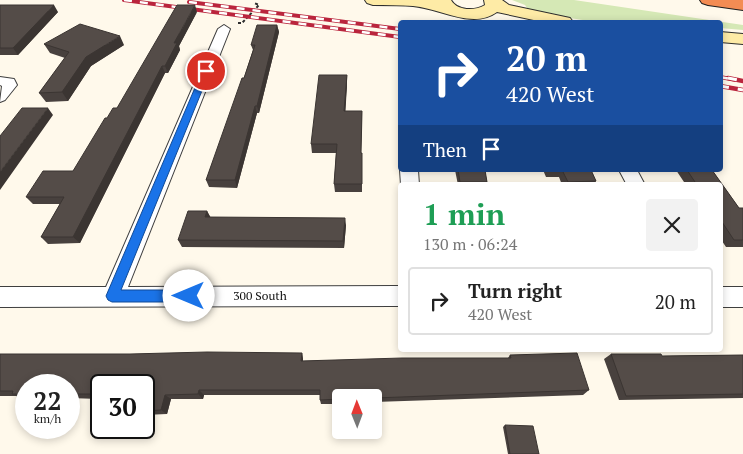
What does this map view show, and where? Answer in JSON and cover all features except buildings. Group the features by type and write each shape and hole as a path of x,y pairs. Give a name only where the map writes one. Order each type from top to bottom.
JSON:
{"highway":[{"path":"708,0 743,5"}],"street":[{"path":"373,0 445,4 455,12 515,20"},
{"path":"478,14 488,11 493,7 493,1"},
{"path":"493,1 504,9 555,20"},
{"path":"112,296 229,26"},
{"path":"723,38 743,39"},
{"path":"0,97 10,85 5,82"},
{"name":"300 South","path":"0,297 398,296"},
{"path":"723,297 743,297"}],"path":[{"path":"229,26 242,23 259,5 254,3"}],"green space":[{"path":"512,0 574,0 709,20 583,20 530,12 525,5"},
{"path":"723,22 743,25 743,30 723,28"}],"railway":[{"path":"124,0 398,37"},
{"path":"189,2 398,29"},
{"path":"723,78 736,80"},
{"path":"728,78 743,81"},
{"path":"723,87 743,90"}],"route":[{"path":"189,296 112,296 206,71"}]}
